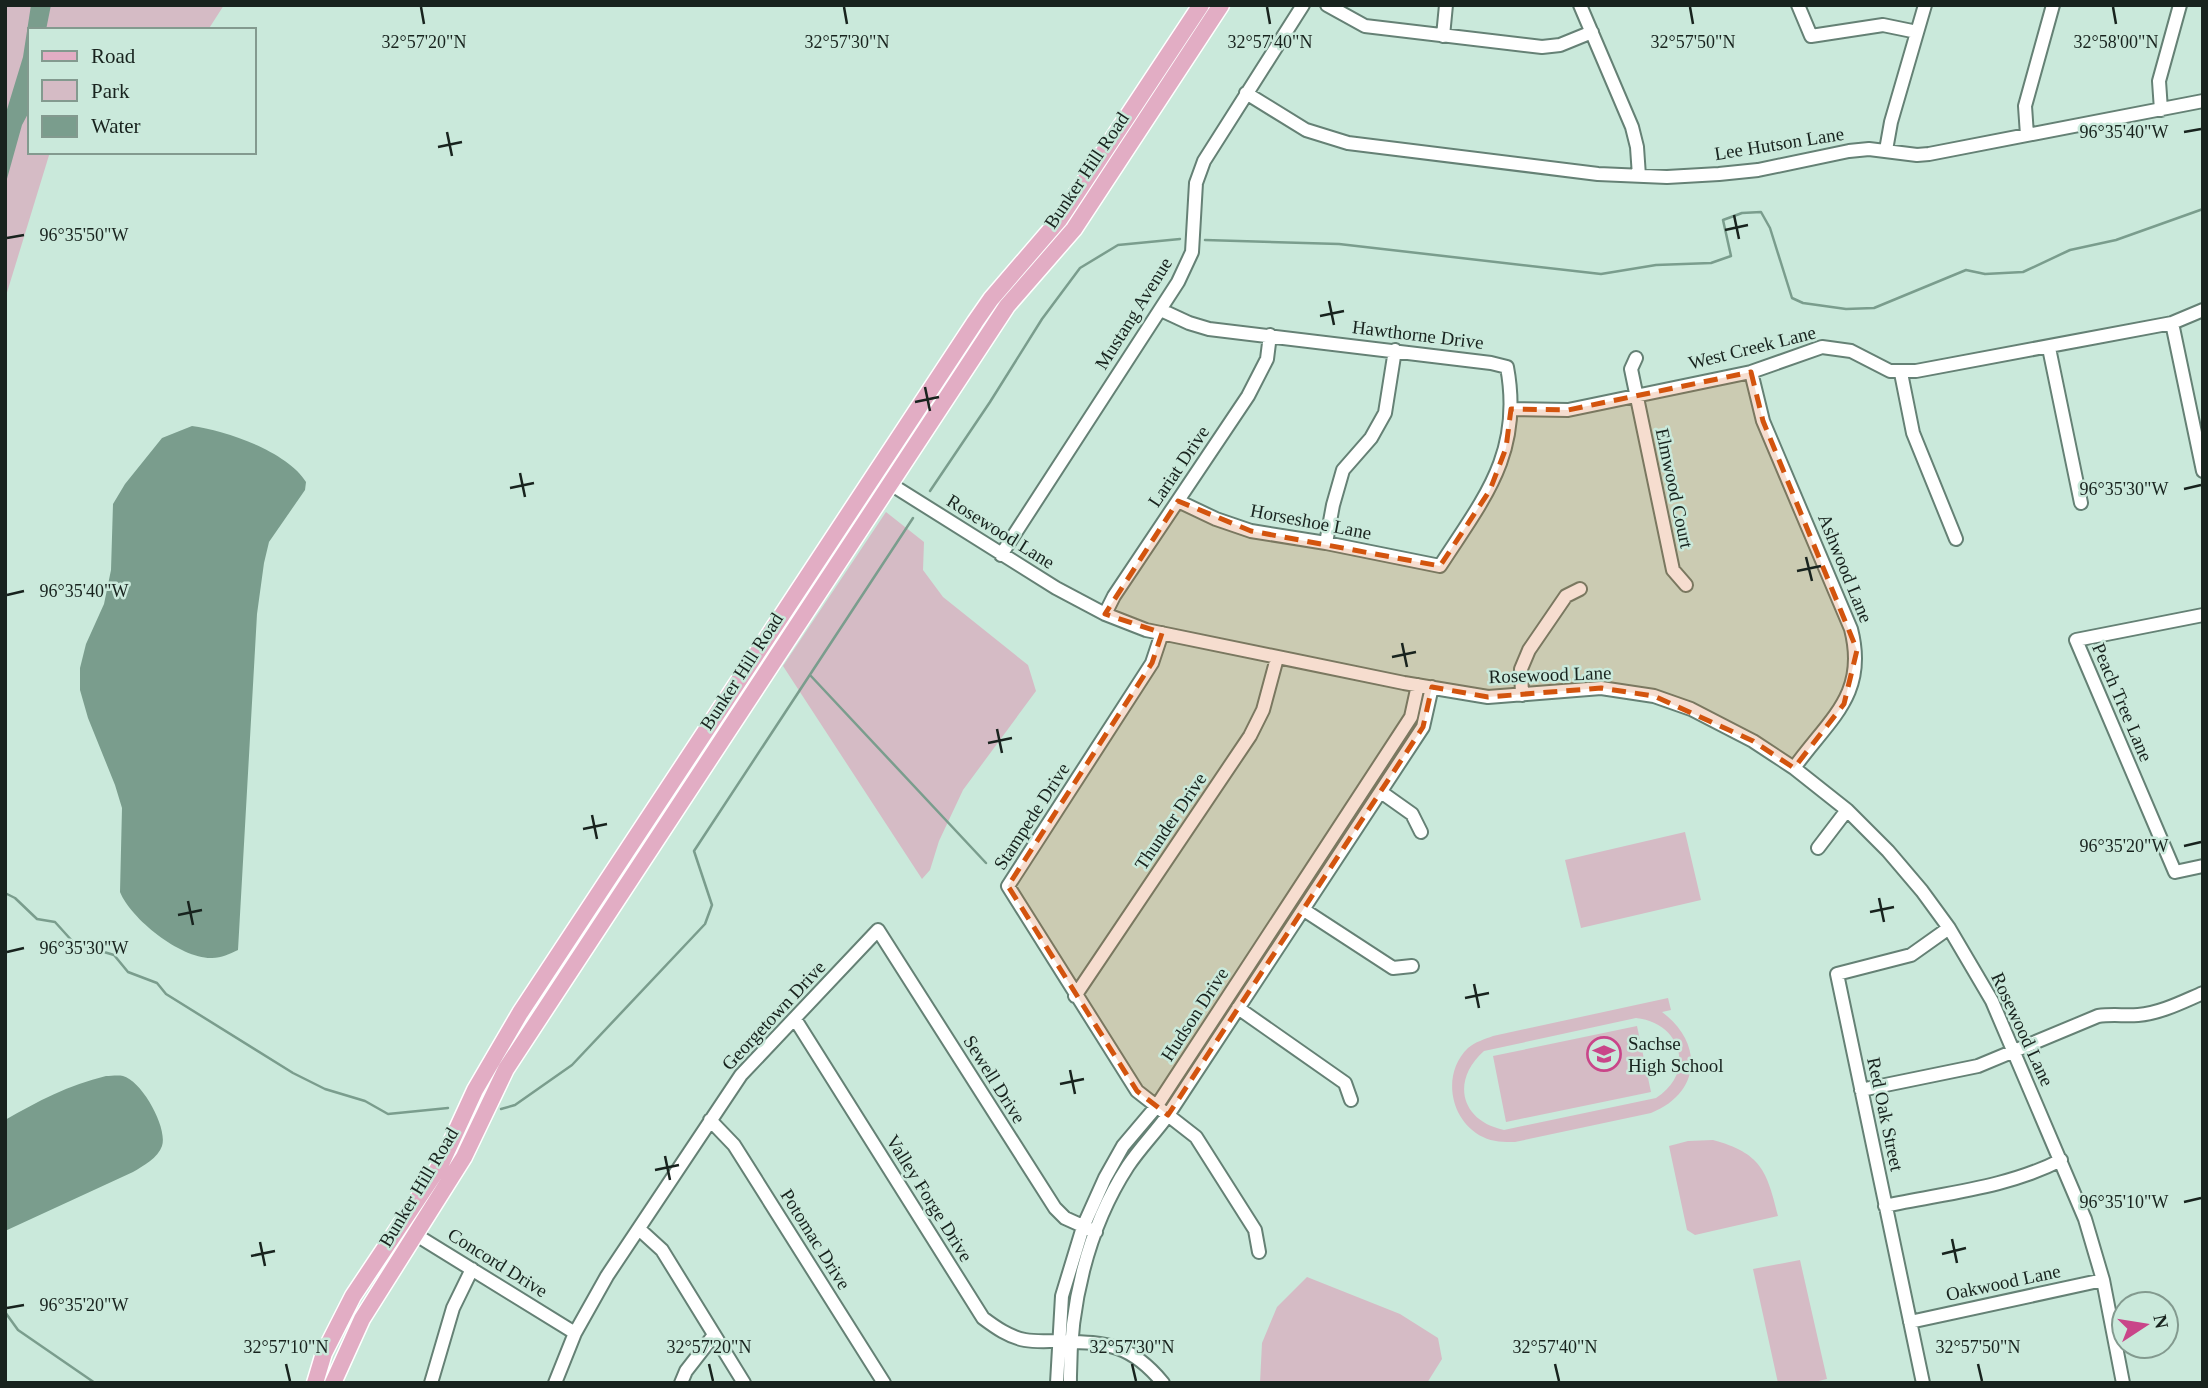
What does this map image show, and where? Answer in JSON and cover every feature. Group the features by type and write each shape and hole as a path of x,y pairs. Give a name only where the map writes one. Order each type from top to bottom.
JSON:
{"main road":[{"name":"Bunker Hill Road","path":"315,1383 324,1353 353,1296 441,1164 474,1090 520,1013 991,299 1077,195 1201,5"},
{"name":"Bunker Hill Road","path":"333,1383 362,1319 464,1157 506,1069 1007,306 1074,229 1221,5"}],"street":[{"name":"Mustang Avenue","path":"1001,555 1178,282 1192,252 1196,183 1204,161 1303,5"},
{"path":"1327,5 1365,26 1542,47 1560,45 1592,32"},
{"path":"1443,36 1446,5"},
{"path":"1580,5 1632,127 1637,147 1639,176"},
{"path":"1798,5 1811,36 1883,25 1917,32"},
{"path":"1886,149 1925,5"},
{"path":"2027,135 2025,106 2053,5"},
{"path":"2161,110 2159,81 2180,5"},
{"name":"Lee Hutson Lane","path":"1245,93 1306,130 1348,143 1514,164 1639,176 1687,176 1758,170 1849,151 1886,149 1917,155 1929,154 2203,101"},
{"name":"Hawthorne Drive","path":"1161,310 1209,329 1395,350 1507,367 1511,409"},
{"name":"West Creek Lane","path":"1511,409 1568,410 1751,372 1822,346 1852,351 1890,371 1901,373 2049,348 2172,323 2203,310"},
{"path":"2172,323 2203,471"},
{"name":"Lariat Drive","path":"1105,614 1114,596 1248,396 1267,359 1270,335"},
{"path":"2049,348 2081,503"},
{"path":"1326,543 1343,470 1371,438 1385,413 1395,350"},
{"name":"Elmwood Court","path":"1636,358 1631,369 1673,570 1686,584"},
{"name":"Ashwood Lane","path":"1751,372 1763,421 1852,629 1857,650 1852,687 1844,704 1794,768"},
{"path":"1901,373 1913,433 1956,539"},
{"name":"Horseshoe Lane","path":"1178,500 1216,519 1251,531 1440,566 1490,489 1506,448 1511,409"},
{"name":"Rosewood Lane","path":"876,474 1001,555 1105,614 1146,630 1277,658 1489,697 1601,688 1654,696 1691,709 1754,741 1794,768 1847,810 1914,881 1950,928 1992,1001 2085,1219 2103,1280 2123,1383"},
{"path":"1522,695 1521,669 1529,650 1566,596 1580,589"},
{"name":"Peach Tree Lane","path":"2203,615 2076,640 2175,872 2203,866"},
{"name":"Stampede Drive","path":"1162,633 1152,663 1008,886 1137,1091 1196,1137 1255,1230 1259,1252"},
{"name":"Thunder Drive","path":"1075,996 1250,736 1263,710 1277,658"},
{"name":"Hudson Drive","path":"1070,1383 1062,1296 1083,1227 1105,1178 1123,1146 1156,1107 1410,717 1418,685"},
{"name":"Hudson Drive","path":"1057,1383 1065,1342 1096,1232 1126,1168 1168,1115 1423,727 1432,687"},
{"path":"1381,792 1412,814 1421,832"},
{"path":"1818,848 1847,810"},
{"path":"1304,910 1392,968 1412,966"},
{"name":"Red Oak Street","path":"1923,1383 1837,974 1911,955 1950,928"},
{"name":"Georgetown Drive","path":"555,1383 575,1333 607,1276 741,1075 878,930"},
{"name":"Sewell Drive","path":"878,930 1038,1183 1065,1218 1096,1232"},
{"path":"1861,1090 1978,1066 2098,1016 2157,1012 2203,993"},
{"path":"1238,1008 1345,1083 1351,1100"},
{"name":"Valley Forge Drive","path":"795,1019 982,1318 998,1329 1026,1340 1107,1344 1128,1351 1147,1363 1163,1383"},
{"name":"Potomac Drive","path":"710,1120 734,1145 884,1383"},
{"path":"1885,1206 2006,1181 2061,1160"},
{"name":"Concord Drive","path":"400,1224 575,1333"},
{"path":"639,1229 662,1250 744,1383"},
{"path":"431,1383 453,1308 472,1269"},
{"name":"Oakwood Lane","path":"1910,1322 2103,1280"},
{"path":"681,1383 686,1371 714,1335"}],"highlighted area":[{"path":"1751,372 1763,421 1857,650 1844,704 1794,768 1753,741 1654,696 1601,688 1488,697 1432,687 1423,727 1168,1115 1137,1091 1008,886 1152,663 1162,633 1105,614 1178,501 1251,531 1440,566 1490,490 1506,448 1511,409 1568,410"}],"green space":[{"path":"5,5 224,5 209,28 28,28 28,154 49,154 5,299"},
{"path":"886,512 924,542 923,570 943,597 1028,665 1036,691 963,790 939,841 930,870 922,879 783,666"},
{"path":"1685,832 1701,900 1581,928 1565,860"},
{"path":"1668,998 1671,1010 1662,1012 1676,1024 1685,1038 1691,1067 1688,1080 1680,1093 1668,1104 1651,1113 1515,1142 1495,1141 1472,1130 1463,1120 1453,1096 1452,1083 1454,1071 1468,1048 1493,1036","holes":["1636,1018 1652,1022 1664,1029 1673,1039 1678,1050 1679,1063 1669,1088 1656,1098 1504,1130 1478,1118 1465,1098 1467,1074 1484,1051"]},
{"path":"1637,1026 1651,1092 1506,1122 1493,1056"},
{"path":"1713,1140 1742,1151 1759,1166 1770,1187 1778,1216 1695,1235 1687,1230 1669,1146 1688,1141"},
{"path":"1800,1260 1827,1379 1810,1383 1778,1383 1753,1269"},
{"path":"1307,1277 1400,1314 1438,1338 1442,1359 1427,1383 1260,1383 1262,1343 1277,1307"}],"water":[{"path":"31,5 51,5 46,28 28,28 28,114 22,125 5,186 5,116 23,57"},
{"path":"192,426 221,432 255,444 285,461 306,482 305,490 269,542 264,563 257,614 238,950 212,958 186,952 158,936 135,914 120,892 122,808 80,690 80,668 86,644 104,604 111,570 113,504 125,484 162,438"},
{"path":"106,1076 123,1076 145,1096 161,1128 163,1138 160,1150 150,1161 133,1172 5,1231 5,1120 54,1094"}],"waterway":[{"path":"1205,240 1339,244 1601,274 1656,265 1711,263 1731,256 1723,220 1742,213 1761,212 1770,228 1792,298 1803,303 1846,309 1874,308 1966,270 1985,274 2023,272 2070,250 2116,240 2203,209"},
{"path":"930,491 1042,319 1080,268 1118,245 1180,239"},
{"path":"501,1109 515,1105 572,1065 705,924 712,905 694,851 913,518"},
{"path":"810,675 986,863"},
{"path":"5,893 15,898 37,919 55,922 74,943 114,955 128,972 157,983 166,994 293,1073 325,1089 365,1101 388,1114 448,1108"},
{"path":"5,1312 18,1330 95,1383"}],"place":[{"name":"Sachse High School","path":"1604,1054"}]}
